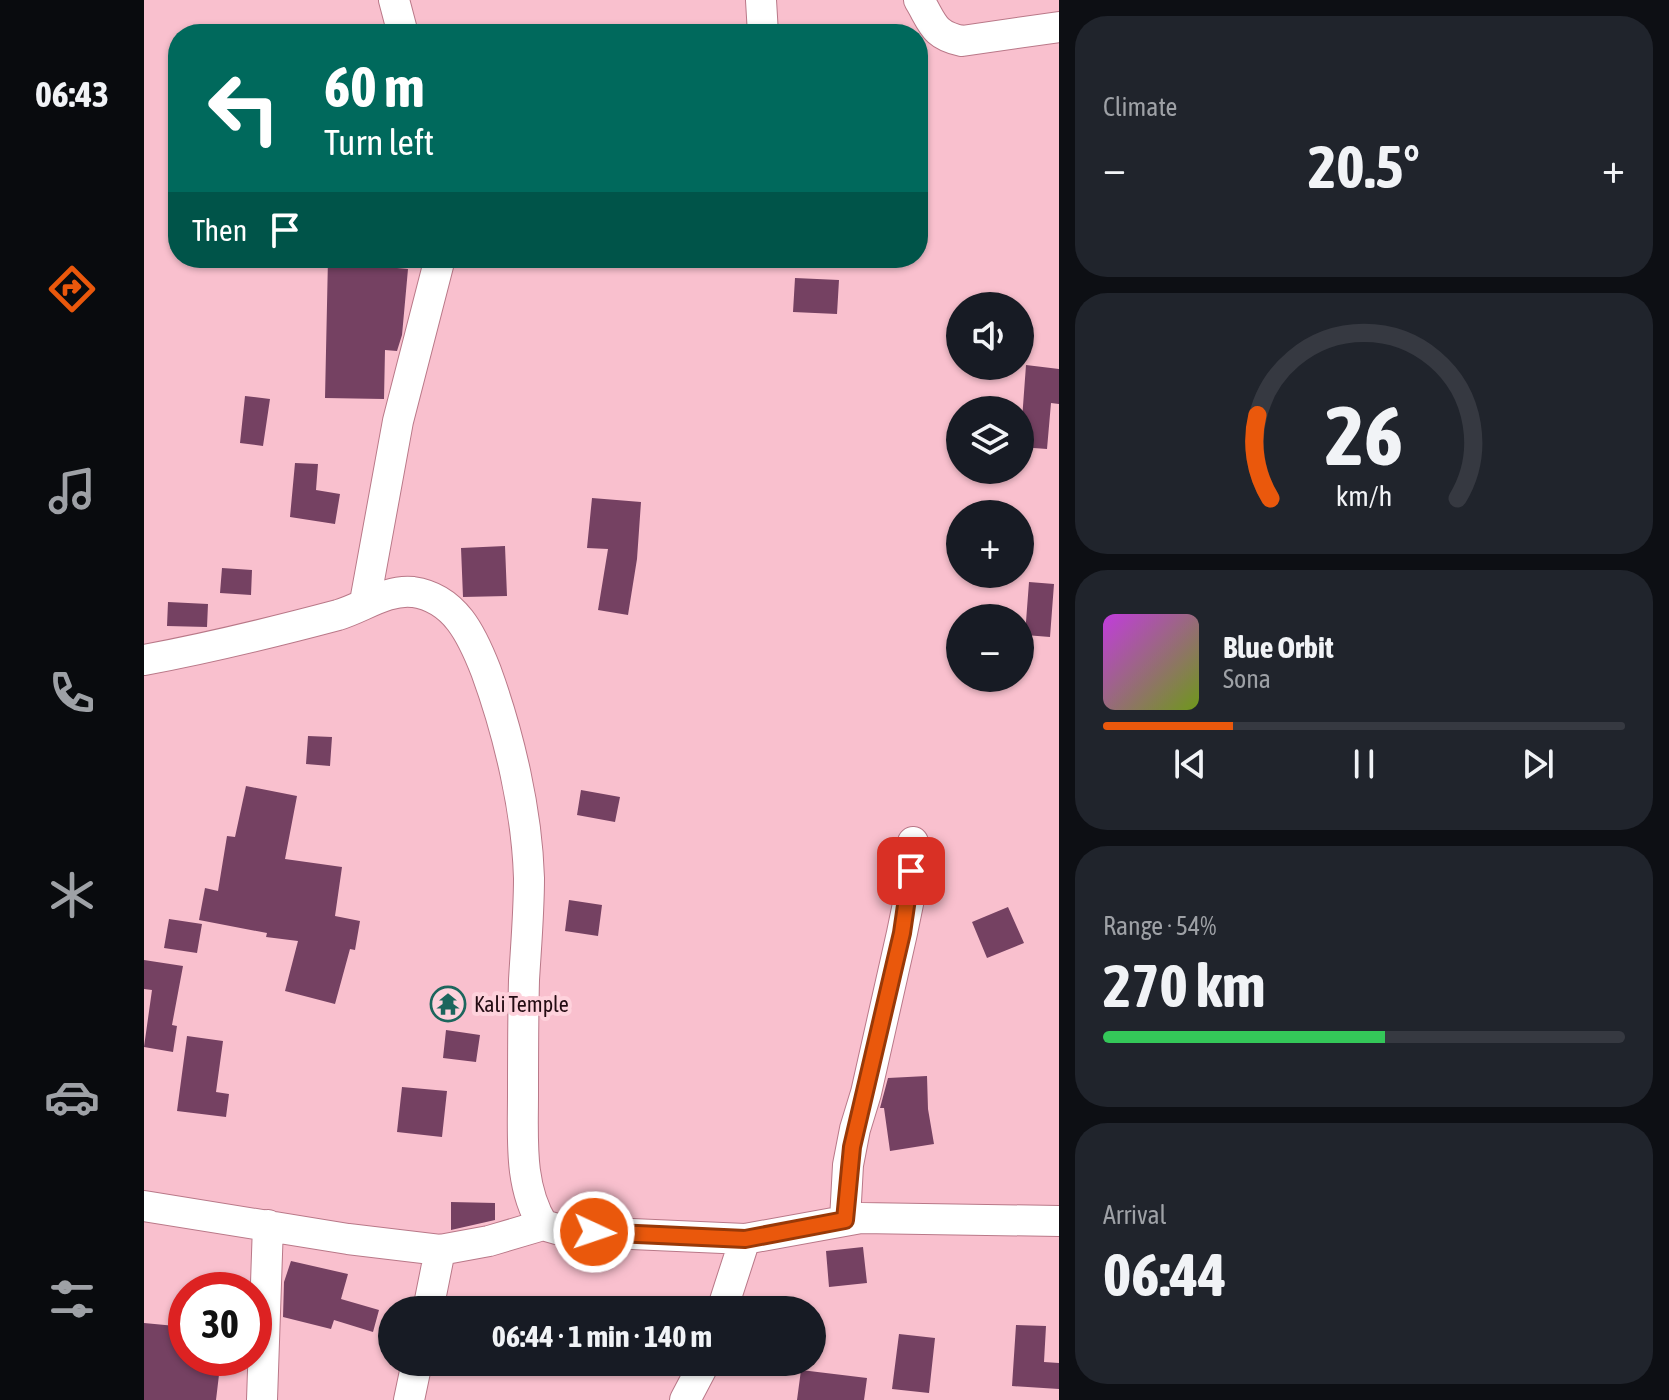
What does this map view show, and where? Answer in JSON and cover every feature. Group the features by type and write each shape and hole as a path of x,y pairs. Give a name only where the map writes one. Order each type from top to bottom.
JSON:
{"street":[{"path":"394,0 400,24"},
{"path":"761,0 762,24"},
{"path":"919,0 934,28 947,38 962,41 1059,27"},
{"path":"365,602 398,421 437,268"},
{"path":"144,660 203,649 343,613 365,602 408,592 433,597 452,609 476,645 492,687 525,821 529,878 523,1016 523,1152 532,1207 543,1225"},
{"path":"845,1220 848,1165 909,899 913,842"},
{"path":"144,1206 440,1250 489,1241 543,1225 564,1231 745,1239 861,1218 1059,1221"},
{"path":"262,1400 268,1225"},
{"path":"727,1296 745,1239"},
{"path":"431,1296 440,1250"},
{"path":"409,1400 414,1376"},
{"path":"685,1400 698,1376"}],"building":[{"path":"328,268 408,269 402,335 397,351 385,350 384,399 325,398"},
{"path":"795,278 839,280 837,314 793,312"},
{"path":"1034,366 1059,369 1059,404 1051,403 1047,449 1034,448 1034,396 1024,396 1025,380 1034,380"},
{"path":"245,396 270,399 263,446 240,443"},
{"path":"295,463 318,464 316,490 340,494 335,524 290,517"},
{"path":"592,498 641,502 637,559 628,615 598,610 608,549 587,548"},
{"path":"505,546 507,596 463,597 461,548"},
{"path":"222,568 252,570 251,595 220,593"},
{"path":"1034,582 1054,584 1050,637 1034,636 1034,604 1027,604 1029,588 1034,588"},
{"path":"168,602 208,604 207,627 167,626"},
{"path":"308,736 332,737 330,766 306,764"},
{"path":"246,786 297,796 285,859 342,867 335,916 360,921 355,950 350,949 335,1004 285,991 298,941 266,937 267,933 199,920 205,888 218,891 227,836 235,837"},
{"path":"581,790 620,797 615,822 577,815"},
{"path":"569,900 602,905 598,936 565,931"},
{"path":"1008,907 1024,943 987,958 972,922"},
{"path":"169,919 202,924 197,953 164,948"},
{"path":"144,960 183,966 172,1025 177,1026 173,1052 144,1047 152,990 144,989"},
{"path":"446,1030 480,1035 476,1062 443,1058"},
{"path":"187,1036 223,1041 216,1092 229,1094 226,1117 177,1111"},
{"path":"927,1076 934,1144 890,1151 884,1108 880,1108 888,1078"},
{"path":"402,1087 447,1091 442,1137 397,1132"},
{"path":"451,1202 495,1203 495,1220 451,1230"},
{"path":"863,1247 867,1283 829,1287 826,1251"},
{"path":"291,1261 348,1274 341,1299 378,1310 373,1332 334,1320 331,1329 283,1317 284,1282"},
{"path":"144,1323 168,1325 168,1376 219,1376 216,1400 144,1400"},
{"path":"1016,1325 1046,1326 1044,1362 1059,1363 1059,1389 1012,1386"},
{"path":"899,1334 935,1338 929,1393 892,1389"},
{"path":"826,1373 867,1378 864,1400 797,1400 800,1376 826,1376"}],"place":[{"name":"Kali Temple","path":"448,1004"}],"route":[{"path":"594,1232 745,1239 845,1220 848,1165 902,933 911,871"}]}
